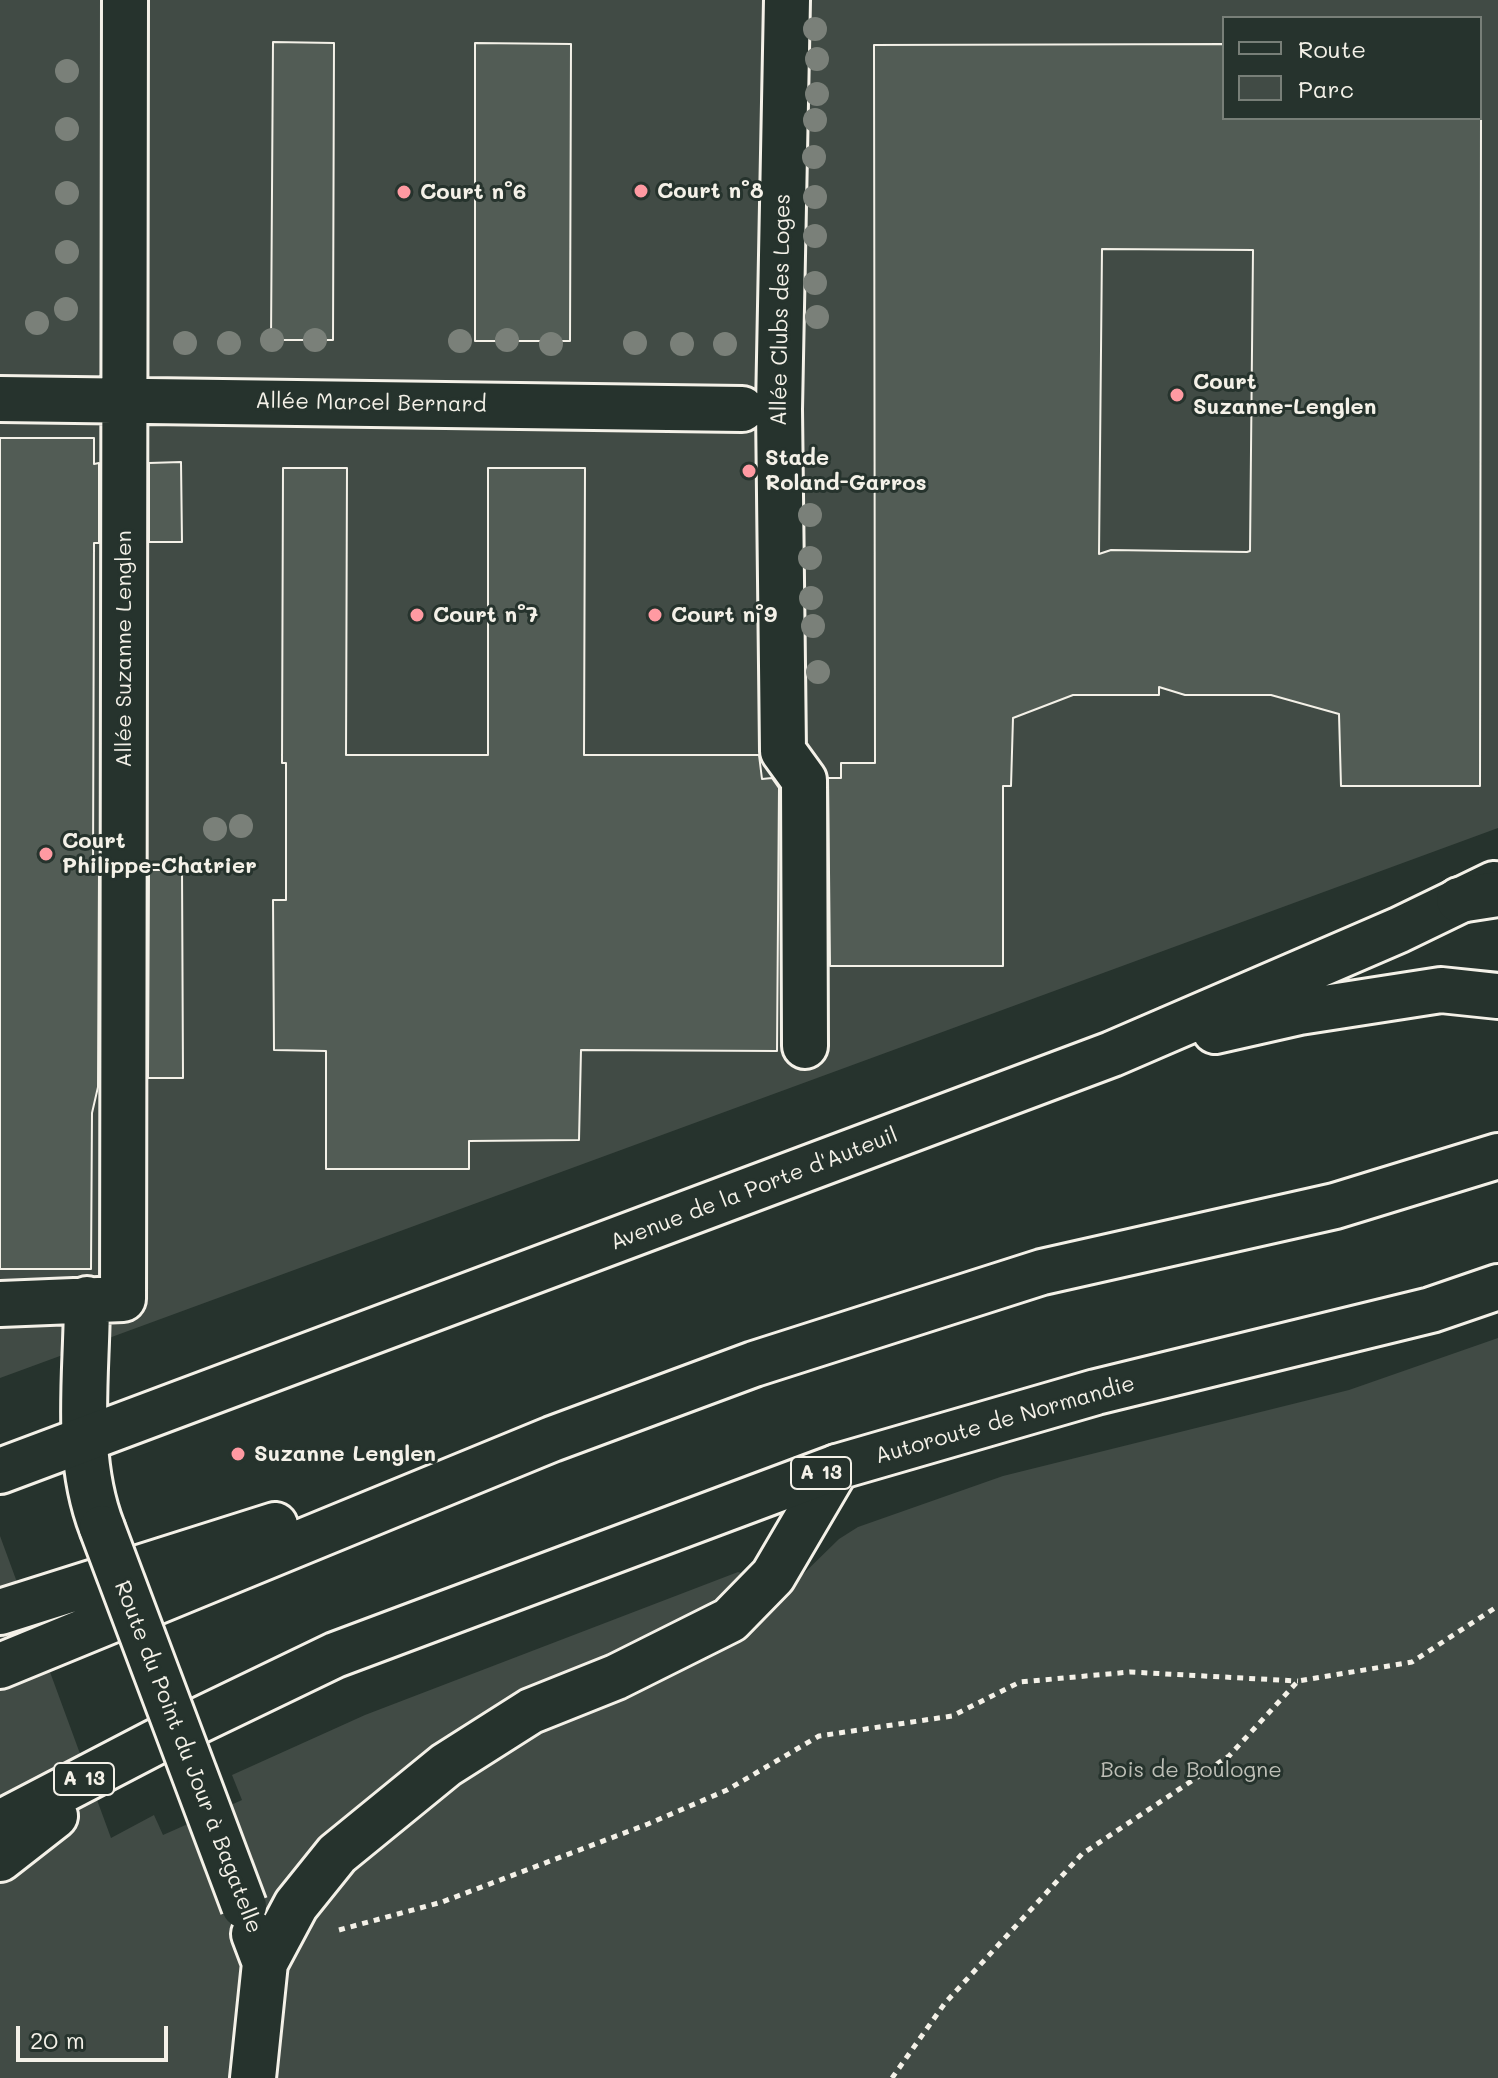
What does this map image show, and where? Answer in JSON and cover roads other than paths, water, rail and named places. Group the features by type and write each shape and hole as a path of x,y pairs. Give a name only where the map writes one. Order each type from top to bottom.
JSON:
{"main road":[{"name":"Allée Suzanne Lenglen","path":"84,1440 105,1299 125,400 125,0"},
{"name":"Allée Clubs des Loges","path":"787,0 779,409 783,751 804,780 805,1046"},
{"name":"Allée Marcel Bernard","path":"0,399 742,409"},
{"name":"Avenue de la Porte d'Auteuil","path":"0,1471 1112,1054 1478,897 1498,882"},
{"path":"1112,1054 1299,1012 1441,990 1498,996"},
{"path":"0,1666 552,1439 754,1364 1042,1272 1335,1206 1498,1156"},
{"name":"Autoroute de Normandie","path":"169,1735 335,1655 837,1467 1096,1392 1431,1310 1498,1287"},
{"path":"0,1304 105,1299"},
{"path":"0,1612 552,1439"},
{"name":"Route du Point du Jour à Bagatelle","path":"84,1440 89,1493 265,1963 253,2078"},
{"path":"265,1963 296,1905 337,1854 446,1765 531,1711 616,1677 730,1620 773,1576 837,1467"},
{"path":"0,1859 169,1735"},
{"name":"A 13","path":"0,1823 169,1735"}],"place":[{"name":"Court n°8","path":"641,191"},
{"name":"Court n°6","path":"404,192"},
{"name":"Court Suzanne-Lenglen","path":"1177,395"},
{"name":"Stade Roland-Garros","path":"749,471"},
{"name":"Court n°7","path":"417,615"},
{"name":"Court n°9","path":"655,615"},
{"name":"Court Philippe-Chatrier","path":"46,854"},
{"name":"Suzanne Lenglen","path":"238,1454"}],"park label":[{"name":"Bois de Boulogne","path":"1191,1770"}]}
